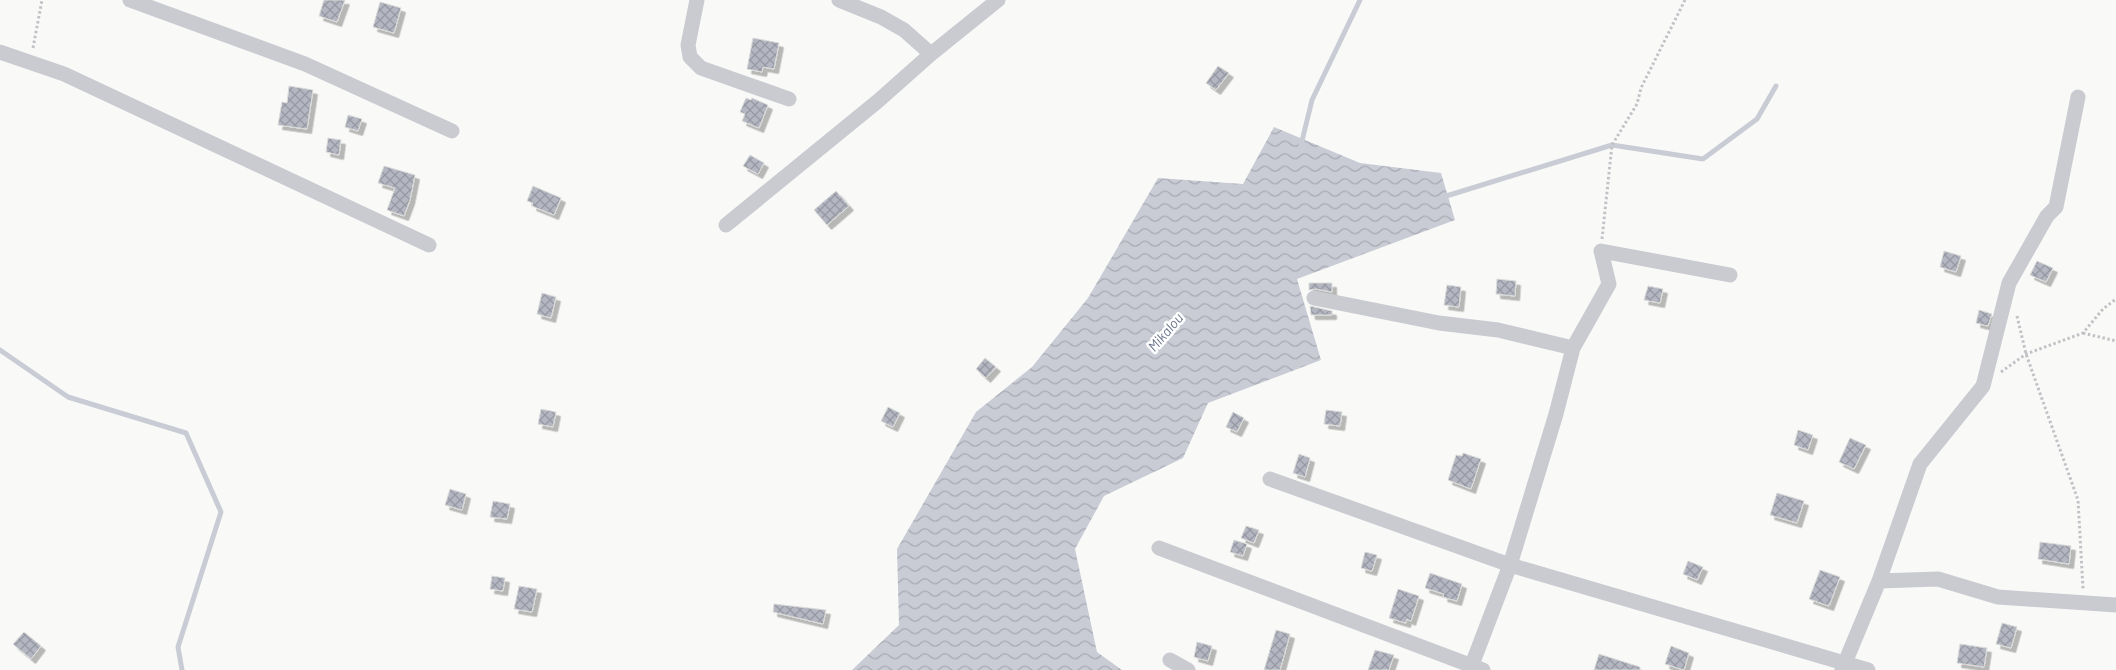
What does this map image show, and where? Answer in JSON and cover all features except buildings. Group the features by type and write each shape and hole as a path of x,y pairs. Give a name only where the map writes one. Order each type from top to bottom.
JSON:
{"street":[{"path":"130,0 305,64 452,131"},
{"path":"696,0 688,45 690,57 701,68 789,99"},
{"path":"839,0 881,17 904,30 931,54"},
{"path":"726,224 878,101 931,54 998,0"},
{"path":"0,52 64,74 429,245"},
{"path":"1844,667 1878,581 1920,464 1983,386 2009,283 2047,216 2056,207 2078,97"},
{"path":"1160,548 1475,669 1510,565 1556,414 1573,348 1609,284 1601,251 1730,275"},
{"path":"1314,298 1439,323 1498,330 1573,348"},
{"path":"1270,479 1510,565 1844,667 1868,670"},
{"path":"1878,581 1938,579 1998,597 2116,604"},
{"path":"1170,660 1188,670"}],"path":[{"path":"30,62 42,0"},
{"path":"1601,251 1612,146 1637,104 1641,88 1685,0"},
{"path":"1983,386 2026,354 2083,333 2103,309 2116,299"},
{"path":"2015,310 2026,354 2078,500 2083,602"},
{"path":"2083,333 2116,341"}],"water":[{"path":"1274,127 1360,163 1441,173 1455,220 1297,279 1321,360 1208,403 1183,458 1104,496 1075,549 1097,652 1122,670 852,670 899,625 897,549 976,412 1032,367 1088,298 1158,178 1243,184"}],"waterway":[{"name":"Mikalou","path":"1301,145 1312,100 1360,0"},
{"path":"1443,197 1612,145 1703,159 1757,119 1776,86"},
{"path":"0,350 68,397 186,433 221,512 178,647 182,670"}]}
